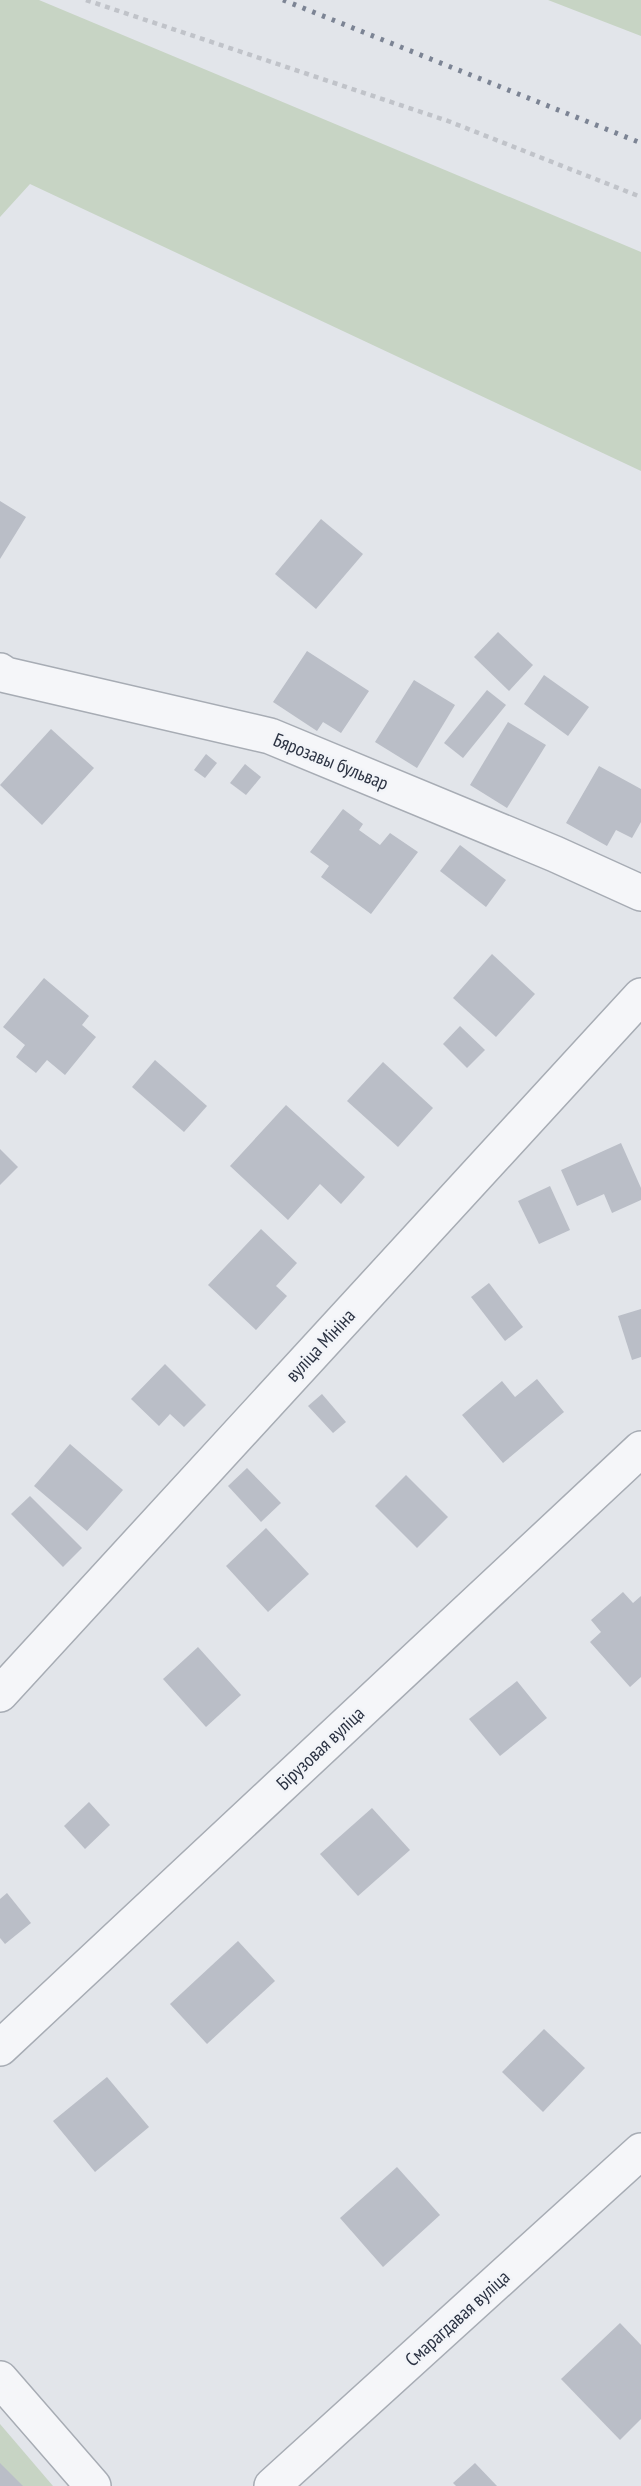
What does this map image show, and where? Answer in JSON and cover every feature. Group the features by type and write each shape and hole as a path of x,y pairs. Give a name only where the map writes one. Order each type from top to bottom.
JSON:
{"street":[{"name":"Бярозавы бульвар","path":"2,676 270,736 555,854 641,893"},
{"name":"вуліца Мініна","path":"0,1694 641,996"},
{"name":"Бірузовая вуліца","path":"0,2048 641,1449"},
{"name":"Смарагдавая вуліца","path":"272,2486 641,2151"},
{"path":"0,2379 93,2486"}],"path":[{"path":"86,0 448,121 641,197"}],"green space":[{"path":"0,0 39,0 641,252 641,471 30,184 0,217"},
{"path":"548,0 641,0 641,36"},
{"path":"0,2424 53,2486 0,2486"}],"building":[{"path":"0,501 26,517 0,559"},
{"path":"321,519 363,554 316,609 275,574"},
{"path":"498,632 533,665 509,691 474,657"},
{"path":"307,651 369,691 341,733 323,722 317,731 273,702"},
{"path":"544,675 589,707 568,736 524,704"},
{"path":"414,680 455,705 417,768 375,742"},
{"path":"487,690 506,705 463,758 444,743"},
{"path":"508,722 546,745 507,808 470,785"},
{"path":"51,729 94,768 42,825 0,785"},
{"path":"206,754 217,763 205,778 194,770"},
{"path":"245,764 261,777 246,795 230,783"},
{"path":"599,766 641,789 641,822 632,838 616,830 607,846 566,823"},
{"path":"343,809 363,824 359,830 380,845 390,833 418,852 371,914 321,877 329,866 310,852"},
{"path":"460,845 506,880 486,907 440,871"},
{"path":"492,954 535,994 496,1037 453,998"},
{"path":"44,978 89,1016 82,1025 96,1037 65,1075 47,1060 36,1073 16,1057 25,1045 3,1027"},
{"path":"460,1026 485,1050 467,1068 443,1044"},
{"path":"155,1060 207,1106 184,1132 132,1087"},
{"path":"383,1062 433,1108 398,1147 347,1101"},
{"path":"286,1105 365,1177 341,1204 320,1184 288,1220 230,1166"},
{"path":"621,1143 641,1188 641,1200 612,1213 604,1194 577,1206 561,1170"},
{"path":"0,1149 18,1167 0,1185"},
{"path":"550,1186 570,1230 539,1244 518,1201"},
{"path":"261,1229 297,1263 276,1286 287,1296 256,1330 208,1285"},
{"path":"489,1283 523,1327 505,1341 471,1297"},
{"path":"641,1309 641,1357 632,1360 618,1316"},
{"path":"165,1364 206,1405 184,1427 170,1414 159,1426 131,1399"},
{"path":"537,1379 564,1412 503,1463 462,1415 502,1381 515,1397"},
{"path":"322,1394 346,1422 333,1433 308,1406"},
{"path":"70,1444 123,1490 87,1531 34,1486"},
{"path":"247,1468 281,1503 261,1522 228,1486"},
{"path":"406,1475 448,1517 417,1548 375,1506"},
{"path":"30,1496 82,1548 63,1567 11,1514"},
{"path":"266,1528 309,1574 268,1612 226,1566"},
{"path":"623,1592 633,1603 641,1596 641,1677 630,1687 590,1642 601,1632 591,1620"},
{"path":"198,1647 241,1695 206,1727 163,1679"},
{"path":"517,1681 547,1718 500,1756 469,1719"},
{"path":"89,1802 110,1825 85,1849 64,1826"},
{"path":"372,1808 410,1850 358,1896 320,1854"},
{"path":"7,1893 31,1923 5,1944 0,1938 0,1899"},
{"path":"238,1941 275,1981 207,2044 170,2004"},
{"path":"544,2029 585,2068 543,2112 502,2072"},
{"path":"107,2077 149,2127 95,2172 53,2121"},
{"path":"397,2167 440,2215 383,2267 340,2218"},
{"path":"620,2323 641,2345 641,2419 620,2440 561,2379"},
{"path":"0,2463 23,2486 0,2486"},
{"path":"475,2463 497,2486 456,2486 453,2483"}],"railway":[{"path":"283,0 641,143"}]}
